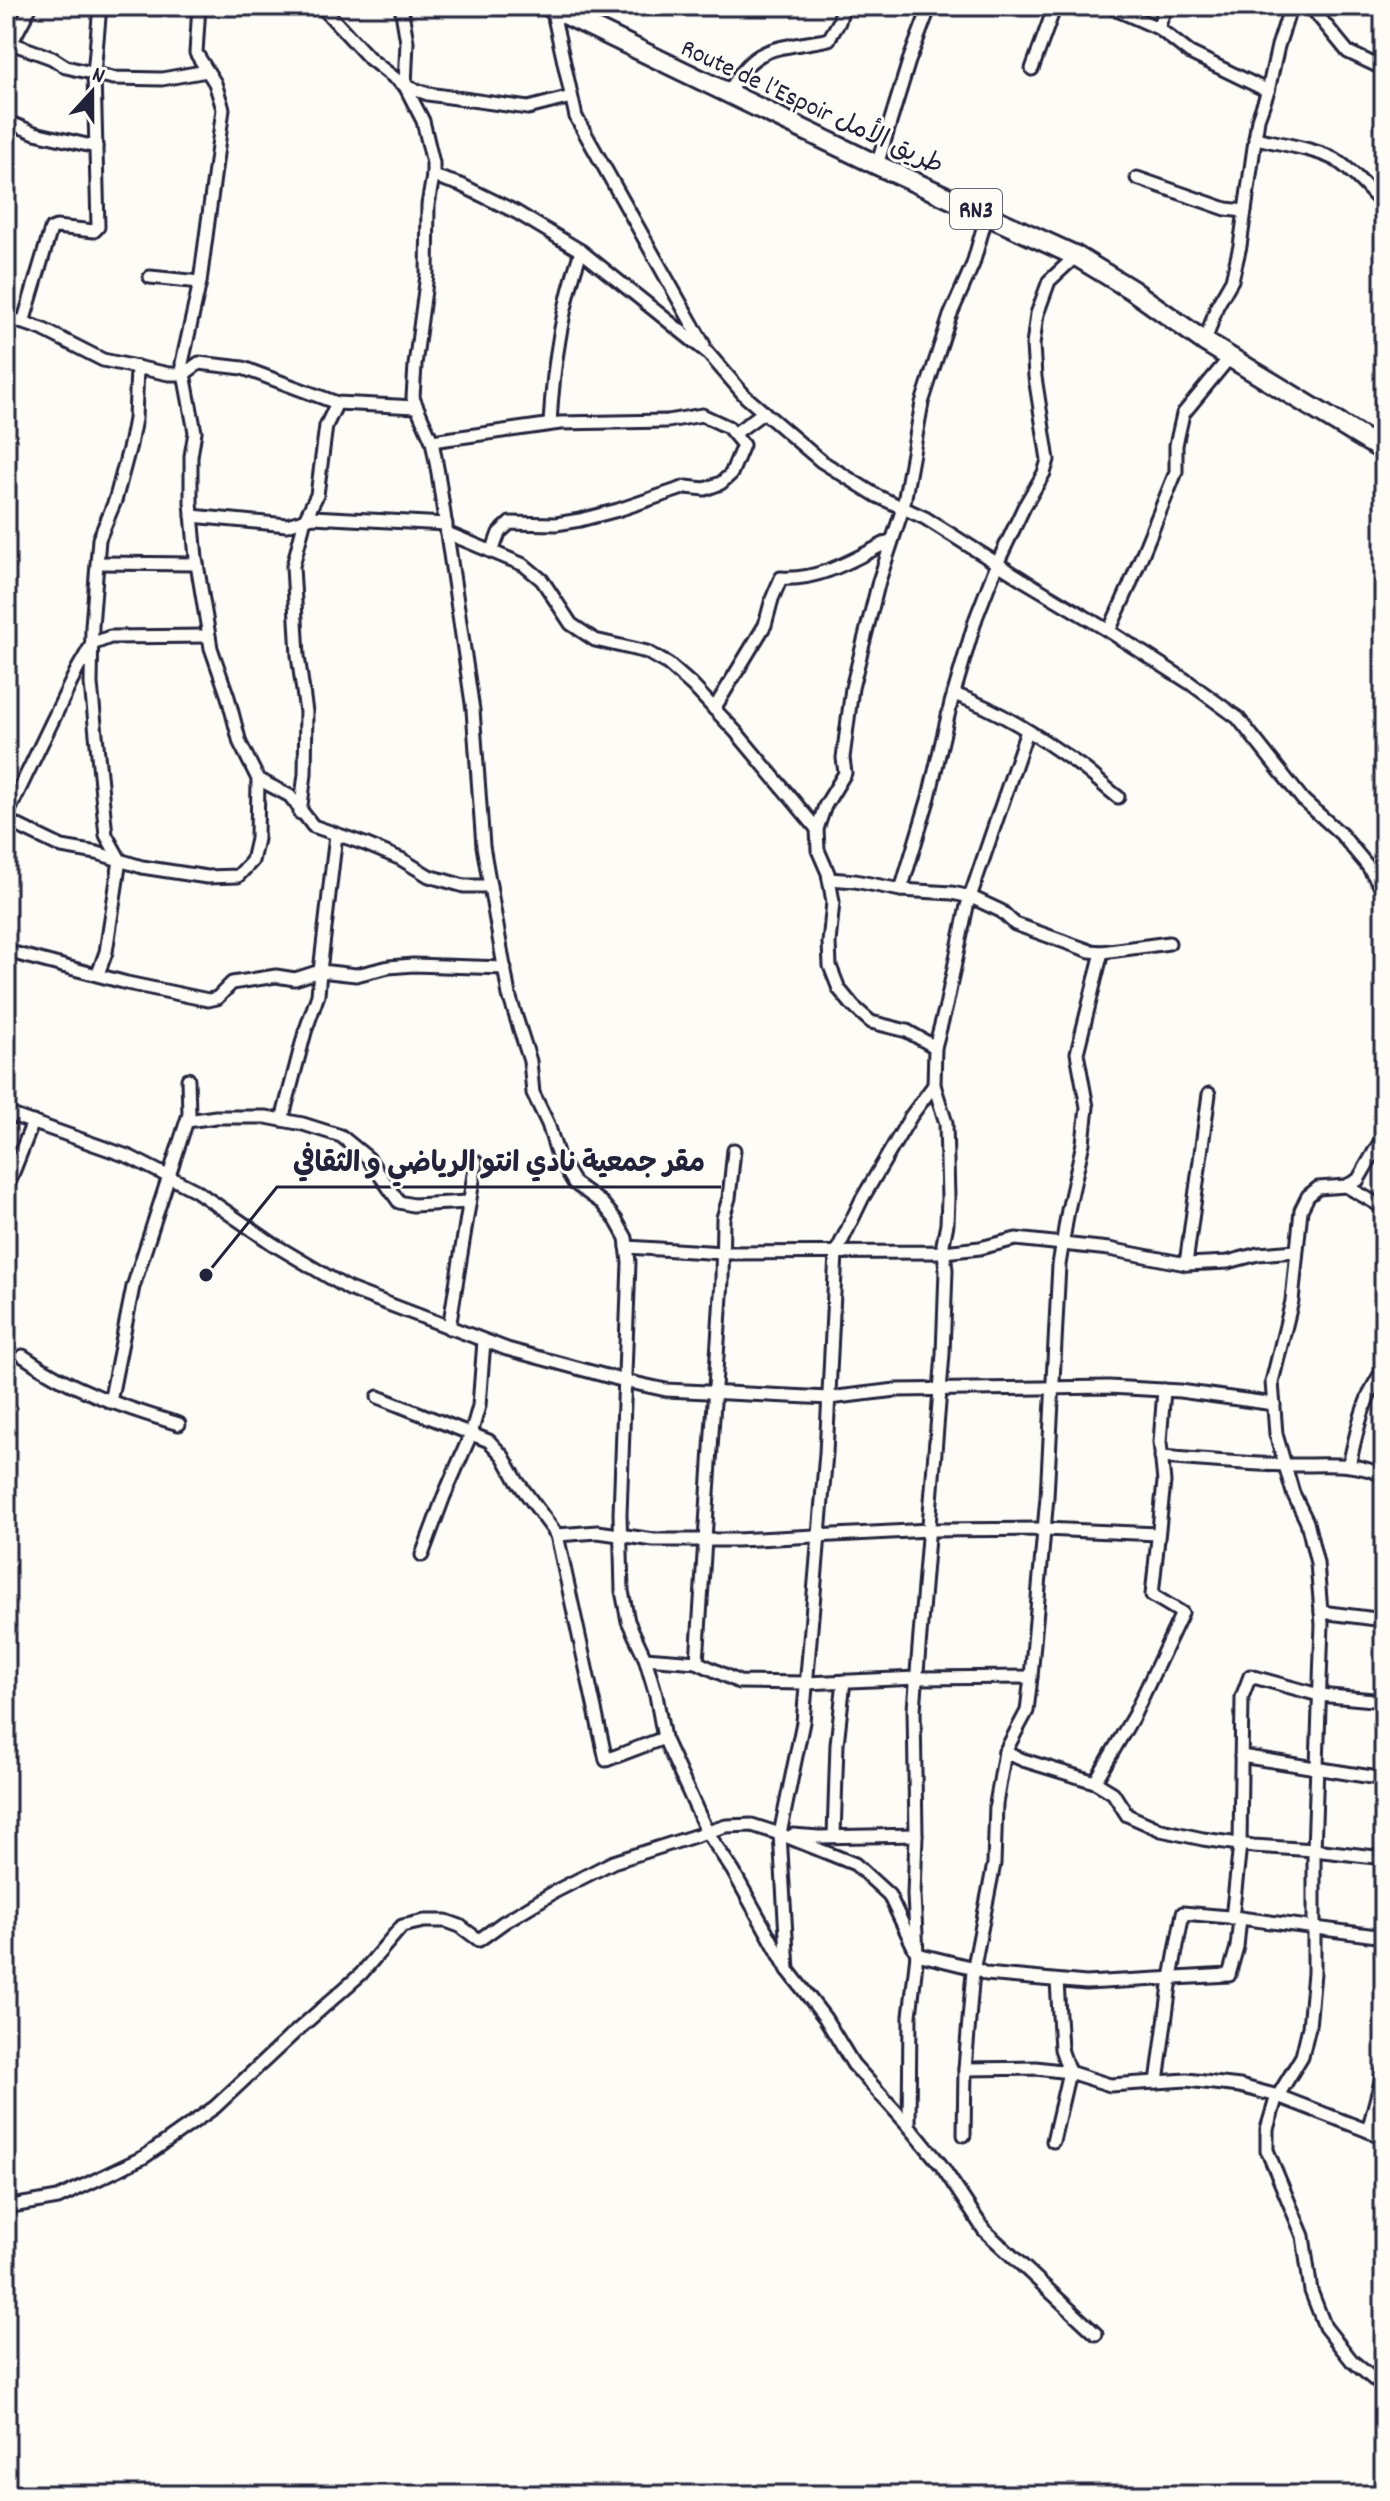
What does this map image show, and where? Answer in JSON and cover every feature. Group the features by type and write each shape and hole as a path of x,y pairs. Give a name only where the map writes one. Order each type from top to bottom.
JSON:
{"highway":[{"name":"Route de l’Espoir طريق الأمل","path":"550,7 728,95 1076,256 1132,290 1205,342 1384,451"}],"street":[{"path":"31,6 9,48 52,58 66,67 113,78 162,79 207,71"},
{"path":"23,323 51,229 94,231 98,227 94,74 100,6"},
{"path":"199,6 196,53 215,83 223,109 200,282 182,363 195,432 191,456 192,516 209,636 240,743 258,779 252,861 238,876 207,877 142,867 97,853 62,847 6,818 92,644 110,637 209,636"},
{"path":"321,6 370,59 405,86 428,94 528,108 571,97"},
{"path":"401,6 407,42 405,86 423,121 433,163 428,205 427,275 413,398 432,441 446,528 473,710 483,846 509,995 530,1061 533,1093 548,1124 558,1156 574,1183 602,1203 626,1238 629,1262 621,1536 622,1591 628,1621 645,1658 664,1738 707,1832 733,1871 788,1970 825,2018 853,2064 941,2165 984,2230 1096,2334"},
{"path":"728,95 738,74 773,47 829,39 839,22 843,6"},
{"path":"877,165 909,61 930,6"},
{"path":"1032,69 1055,6"},
{"path":"1108,6 1158,28 1190,53 1268,91"},
{"path":"1158,28 1166,6"},
{"path":"1205,342 1217,306 1232,280 1240,246 1258,119 1291,6"},
{"path":"1310,6 1348,52 1384,69"},
{"path":"550,7 576,117 595,156 624,201 708,353"},
{"path":"6,121 35,133 96,147"},
{"path":"1255,138 1337,160 1384,206"},
{"path":"433,176 461,185 516,212 581,251 708,353 746,397 821,461 877,496 925,518 1109,631 1238,718 1303,800 1341,834 1384,891"},
{"path":"1137,178 1226,209 1245,211"},
{"path":"935,1047 907,1031 871,1022 839,989 830,966 833,902 829,879 818,850 817,829 825,806 845,773 843,758 852,688 879,581 903,508 922,403 950,316 973,264 987,214"},
{"path":"550,424 552,376 567,291 581,251"},
{"path":"901,890 976,618 997,564 1048,460 1035,377 1033,345 1037,314 1049,281 1076,256"},
{"path":"150,277 200,282"},
{"path":"6,317 42,329 103,360 184,374 199,363 243,368 337,403 416,407"},
{"path":"1109,631 1176,472 1176,445 1183,414 1230,357"},
{"path":"98,974 106,952 120,860 106,835 91,684 92,644 99,539 115,501 130,445 135,419 137,367"},
{"path":"300,813 305,774 306,712 298,656 293,566 305,519 317,495 326,426 337,403"},
{"path":"734,434 764,412"},
{"path":"432,441 550,424 668,421 702,415 728,427 743,445 731,474 721,483 705,489 686,487 580,520 556,524 510,523 499,533 492,552"},
{"path":"192,516 287,525 313,517 446,528 524,565 542,580 571,624 595,640 647,652 692,685 817,829"},
{"path":"714,709 765,625 781,578 800,579 820,573 892,540"},
{"path":"98,563 197,564"},
{"path":"954,694 977,702 1027,731 1082,767 1118,797"},
{"path":"909,2126 910,2016 917,1954 914,1709 944,1340 944,1252 948,1198 946,1123 934,1085 935,1047 971,897 1027,731"},
{"path":"258,779 290,796 300,813 313,826 401,859 429,876 464,886 490,886"},
{"path":"282,1120 318,995 336,835"},
{"path":"829,879 971,897 1001,911 1015,924 1090,951 1169,943"},
{"path":"6,951 127,983 208,1000 217,998 232,983 276,976 295,979 320,971 356,975 413,965 505,968"},
{"path":"964,2135 965,2069 974,1968 994,1864 996,1804 1005,1752 1027,1711 1031,1677 1044,1529 1059,1265 1087,1107 1077,1053 1102,952"},
{"path":"110,1402 133,1287 189,1114 188,1079"},
{"path":"788,1970 780,1834 803,1722 829,1398 836,1253 889,1152 934,1085"},
{"path":"1186,1264 1209,1094"},
{"path":"6,1113 130,1157 168,1176 195,1190 273,1244 349,1289 484,1341 625,1381 666,1390 829,1398 896,1390 1053,1386 1164,1390 1274,1404"},
{"path":"187,1121 216,1117 266,1117 303,1124 341,1136 368,1158 399,1202 413,1205 468,1202"},
{"path":"6,1190 33,1122"},
{"path":"1384,1135 1358,1180 1346,1186 1318,1188 1308,1196 1301,1210 1292,1301 1272,1382 1276,1434 1293,1493 1307,1522 1317,1563 1321,1612 1314,1973 1309,2027 1302,2056 1278,2096 1267,2129 1267,2150 1303,2236 1311,2291 1325,2327 1352,2361 1384,2388"},
{"path":"697,1662 723,1218 733,1176 734,1150"},
{"path":"449,1328 476,1162"},
{"path":"1346,1186 1384,1208"},
{"path":"627,1247 723,1253 944,1252 980,1248 1016,1239 1109,1249 1186,1264 1228,1262 1258,1254 1296,1251"},
{"path":"422,1555 471,1434 479,1406 484,1341"},
{"path":"23,1356 36,1366 110,1402 179,1424"},
{"path":"1349,1465 1360,1418 1373,1384 1384,1369"},
{"path":"1095,1782 1134,1715 1182,1613 1152,1595 1164,1482 1160,1442 1164,1390"},
{"path":"378,1397 489,1441 503,1456 517,1481 557,1535 606,1760 664,1738"},
{"path":"1161,1457 1284,1465 1349,1465 1371,1469 1384,1476"},
{"path":"557,1535 598,1532 654,1540 705,1540 929,1530 1044,1529 1158,1534"},
{"path":"1321,1612 1384,1620"},
{"path":"645,1658 697,1662 739,1682 1031,1677"},
{"path":"917,1954 974,1968 986,1974 1086,1983 1229,1975 1237,1947 1242,1697 1250,1676 1319,1695 1384,1701"},
{"path":"834,1836 837,1744 844,1681"},
{"path":"1005,1752 1095,1782 1113,1793 1127,1815 1161,1830 1240,1845 1384,1858"},
{"path":"1241,1756 1384,1779"},
{"path":"6,2207 58,2198 144,2157 215,2107 361,1974 402,1926 424,1921 446,1921 460,1926 479,1940 556,1891 613,1862 726,1826 752,1825 855,1864 889,1895 917,1954"},
{"path":"780,1834 916,1835"},
{"path":"1157,2082 1183,1913 1384,1937"},
{"path":"1053,2141 1069,2072 1061,2049 1057,1981"},
{"path":"965,2069 1036,2068 1069,2072 1110,2085 1187,2080 1240,2086 1278,2096 1384,2137"},
{"path":"1368,2131 1384,2070"}],"place":[{"name":"مقر جمعية نادي انتو الرياضي و الثقافي","path":"206,1275"}]}
